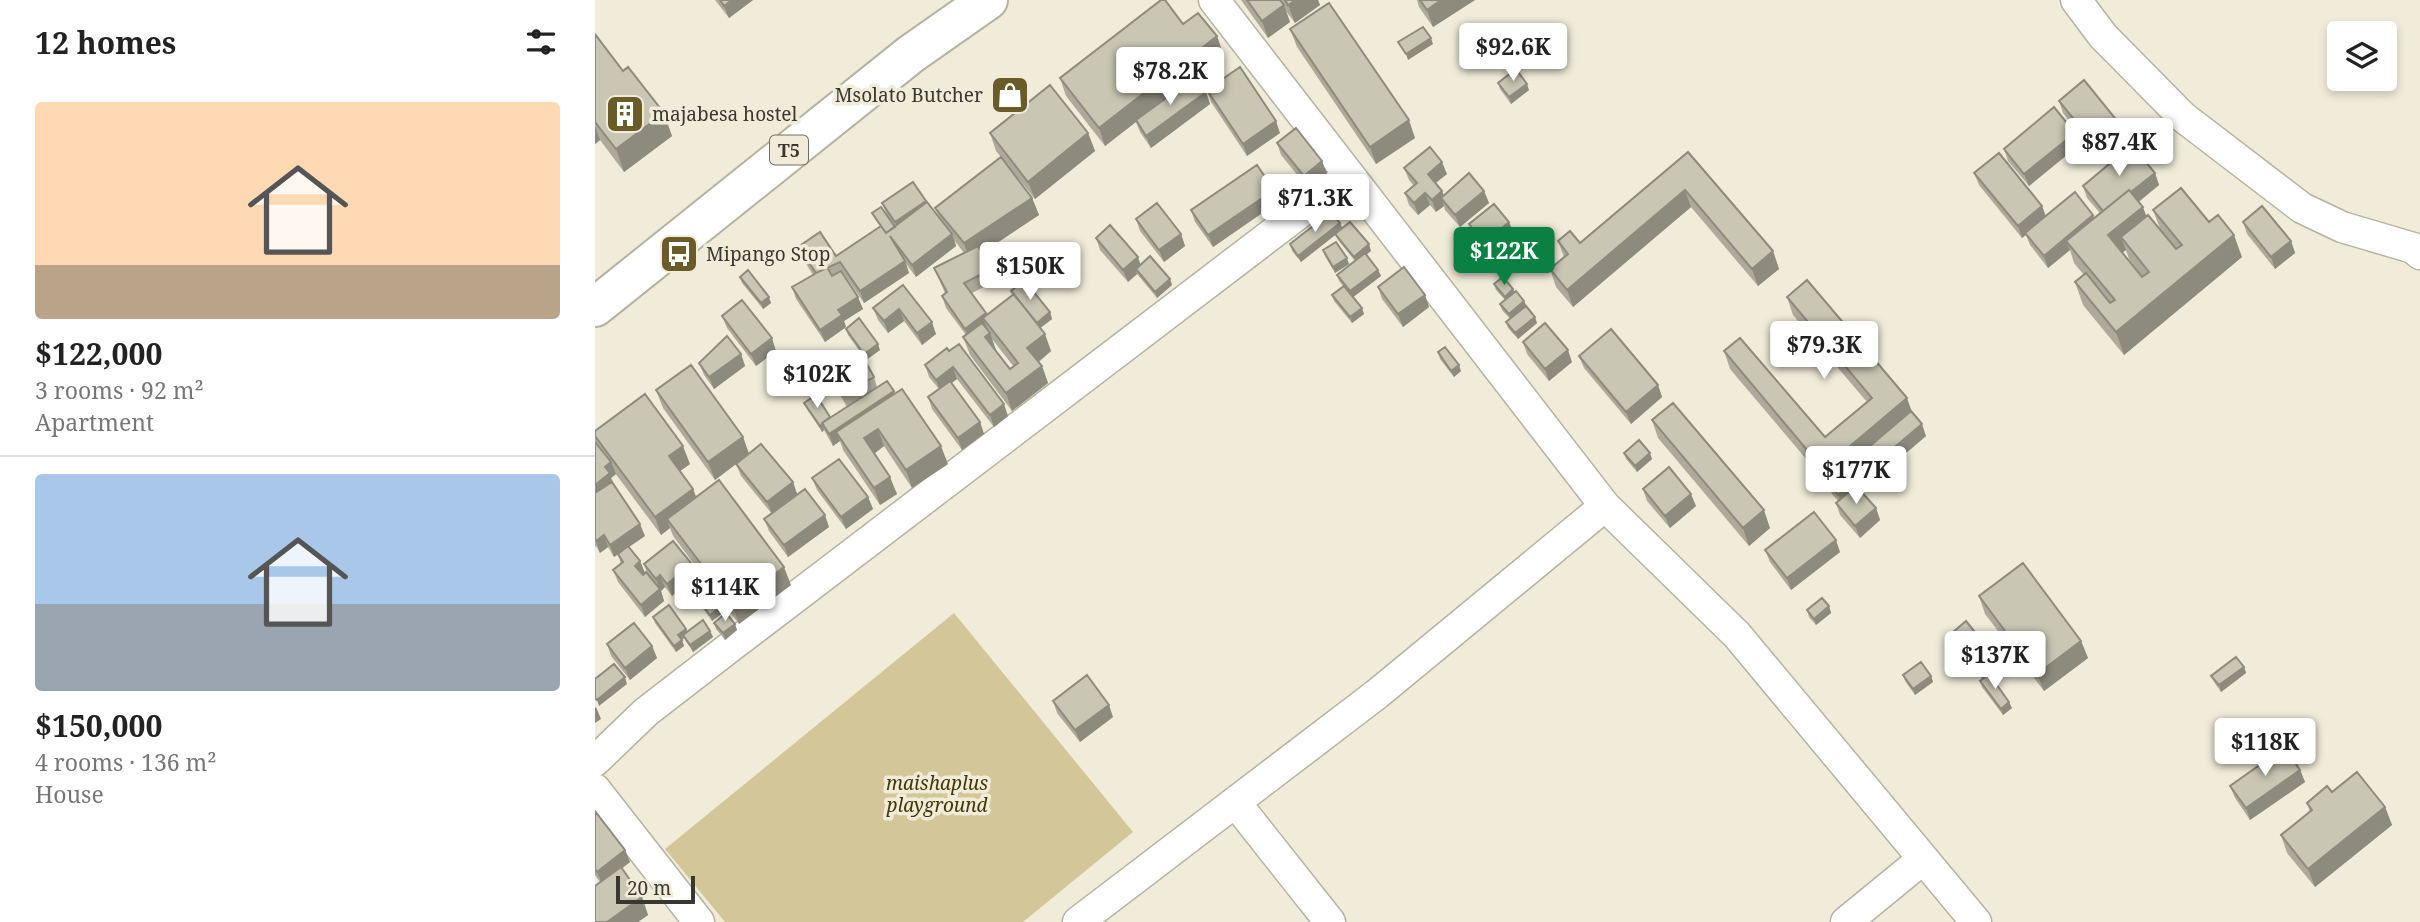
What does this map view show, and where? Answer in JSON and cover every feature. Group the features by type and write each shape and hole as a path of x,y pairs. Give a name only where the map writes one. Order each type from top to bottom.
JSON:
{"highway":[{"name":"T5","path":"595,307 911,54 988,0"}],"street":[{"path":"1214,0 1605,506 1737,635 1976,922"},
{"path":"2076,0 2103,36 2183,117 2302,208 2342,227 2395,241 2420,254"},
{"path":"595,761 668,695 1348,176"},
{"path":"1079,922 1377,694 1605,506"},
{"path":"595,789 699,922"},
{"path":"1235,803 1330,922"},
{"path":"1846,922 1923,859"}],"green space":[{"name":"maishaplus playground","path":"954,613 1133,832 1023,922 725,922 665,849"}],"building":[{"path":"720,0 732,0 724,6"},
{"path":"1161,0 1165,0 1183,24 1198,13 1217,36 1099,128 1060,78"},
{"path":"1247,0 1280,0 1284,5 1262,21"},
{"path":"1420,0 1441,0 1427,10"},
{"path":"1329,3 1409,120 1370,147 1290,29"},
{"path":"1423,27 1431,38 1406,54 1398,42"},
{"name":"majabesa hostel","path":"595,34 623,71 628,67 664,113 616,149 595,122"},
{"path":"1240,67 1276,121 1243,144 1207,90"},
{"path":"1516,69 1527,84 1509,97 1498,83"},
{"path":"1194,78 1206,92 1146,136 1136,120"},
{"path":"2084,80 2119,123 2094,144 2059,101"},
{"path":"1050,85 1088,133 1028,182 990,133"},
{"path":"2054,107 2075,133 2024,174 2004,149"},
{"path":"1296,128 1322,161 1304,176 1277,143"},
{"path":"2132,145 2155,173 2103,211 2083,186"},
{"path":"1430,147 1442,162 1428,174 1442,191 1432,200 1425,193 1414,203 1405,193 1417,183 1404,168"},
{"path":"1688,152 1773,251 1752,269 1685,190 1567,290 1550,269 1568,254 1558,241 1570,231 1580,243"},
{"path":"1999,153 2042,206 2018,226 1974,173"},
{"path":"1001,157 1032,198 964,243 935,208"},
{"path":"1257,165 1274,190 1208,235 1191,210"},
{"path":"1469,173 1484,191 1455,215 1441,198"},
{"path":"913,182 926,201 895,222 882,203"},
{"path":"2181,188 2209,222 2218,215 2234,235 2116,332 2075,282 2086,273 2110,303 2115,300 2066,241 2129,190 2143,207 2108,235 2142,277 2149,272 2121,237 2148,215 2176,249 2182,245 2153,210"},
{"path":"2075,192 2093,215 2044,256 2025,233"},
{"path":"927,202 952,234 912,265 890,236 905,261 860,291 840,262 816,273 798,247 820,232 836,256 881,226 886,233"},
{"path":"1157,203 1181,234 1159,250 1136,219"},
{"path":"1494,204 1509,222 1484,243 1469,224"},
{"path":"2262,206 2291,241 2271,257 2243,222"},
{"path":"881,207 895,227 886,233 872,213"},
{"path":"1331,212 1340,223 1298,256 1290,244"},
{"path":"1350,222 1369,244 1354,257 1335,234"},
{"path":"1110,225 1138,257 1123,270 1096,238"},
{"path":"1336,242 1347,258 1333,267 1323,250"},
{"path":"978,246 990,270 964,283 986,313 965,329 942,296 947,292 934,268"},
{"path":"1365,253 1378,270 1350,291 1337,275"},
{"path":"1150,256 1170,279 1155,292 1136,269"},
{"path":"827,267 832,276 841,271 858,297 838,310 842,315 820,330 792,287"},
{"path":"1404,267 1425,295 1398,314 1378,287"},
{"path":"748,270 769,297 761,303 740,277"},
{"path":"1503,277 1513,289 1505,297 1494,284"},
{"path":"1024,280 1050,312 1037,323 1011,291"},
{"path":"1807,280 1907,398 1823,469 1724,351 1740,338 1825,437 1872,398 1787,297"},
{"path":"903,285 932,322 917,333 899,309 884,321 873,308"},
{"path":"1344,286 1362,308 1350,317 1332,295"},
{"path":"1516,291 1524,301 1509,314 1500,304"},
{"path":"1014,294 1045,334 1027,348 1042,366 1006,393 963,337 982,323 990,333 985,337 1010,369 1018,363 983,318"},
{"path":"742,300 772,338 751,354 722,316"},
{"path":"1526,306 1535,317 1515,333 1506,322"},
{"path":"859,318 878,344 864,354 846,329"},
{"path":"1545,323 1568,350 1545,369 1523,342"},
{"path":"1611,329 1658,385 1626,412 1579,356"},
{"path":"727,336 741,354 709,377 699,363"},
{"path":"959,344 1004,404 990,415 953,367 936,380 925,365 947,348 949,351"},
{"path":"1445,347 1459,365 1451,371 1438,352"},
{"path":"861,354 874,377 843,395 830,372"},
{"path":"691,365 743,437 708,462 656,390"},
{"path":"887,381 894,391 829,434 822,423"},
{"path":"950,381 980,422 958,438 928,397"},
{"path":"902,389 941,446 906,470 878,429 864,438 890,477 874,488 836,432"},
{"path":"645,394 683,446 669,456 693,489 655,517 595,436 595,431"},
{"path":"816,395 830,417 820,426 804,403"},
{"path":"1673,403 1764,510 1743,528 1652,420"},
{"path":"1911,411 1922,424 1838,495 1828,482"},
{"path":"1639,440 1650,453 1635,466 1624,453"},
{"path":"595,442 611,462 605,467 610,473 595,485"},
{"path":"761,444 793,482 767,502 736,464"},
{"path":"839,459 868,497 841,517 812,478"},
{"path":"1669,467 1691,494 1665,516 1643,489"},
{"path":"719,480 784,567 733,606 667,519"},
{"path":"612,482 640,524 610,545 604,535 596,541 595,539 595,493"},
{"path":"1856,486 1876,508 1855,526 1836,503"},
{"path":"805,489 825,515 784,545 764,519"},
{"path":"1814,512 1836,540 1787,578 1765,550"},
{"path":"673,541 692,564 667,584 660,575 656,579 644,564"},
{"path":"628,546 640,561 635,566 643,575 646,572 660,589 641,605 613,570 623,562 618,554"},
{"path":"2023,563 2081,641 2037,674 1979,596"},
{"path":"700,576 709,587 698,595 690,584"},
{"path":"712,590 723,604 710,615 699,600"},
{"path":"1822,598 1829,606 1814,619 1807,610"},
{"path":"669,605 686,629 678,635 682,640 674,646 653,617"},
{"path":"726,613 735,624 723,633 714,623"},
{"path":"703,620 710,631 690,645 683,635"},
{"path":"1966,621 1995,657 1979,669 1951,634"},
{"path":"634,623 652,646 625,668 607,644"},
{"path":"2236,657 2244,667 2219,685 2211,676"},
{"path":"1921,662 1931,676 1913,689 1903,675"},
{"path":"614,664 625,677 597,700 595,679"},
{"path":"1989,674 2009,702 2001,709 1980,681"},
{"path":"1087,675 1109,705 1075,730 1053,701"},
{"path":"2285,747 2300,770 2246,808 2230,786"},
{"path":"2357,772 2385,807 2308,869 2281,835 2312,810 2307,803 2327,786 2332,792"},
{"path":"595,811 625,850 597,872 595,869"},
{"path":"621,867 642,897 607,922 595,922 595,886"}],"place":[{"name":"Msolato Butcher","path":"1010,95"},
{"name":"majabesa hostel","path":"625,114"},
{"name":"Mipango Stop","path":"679,254"}]}
